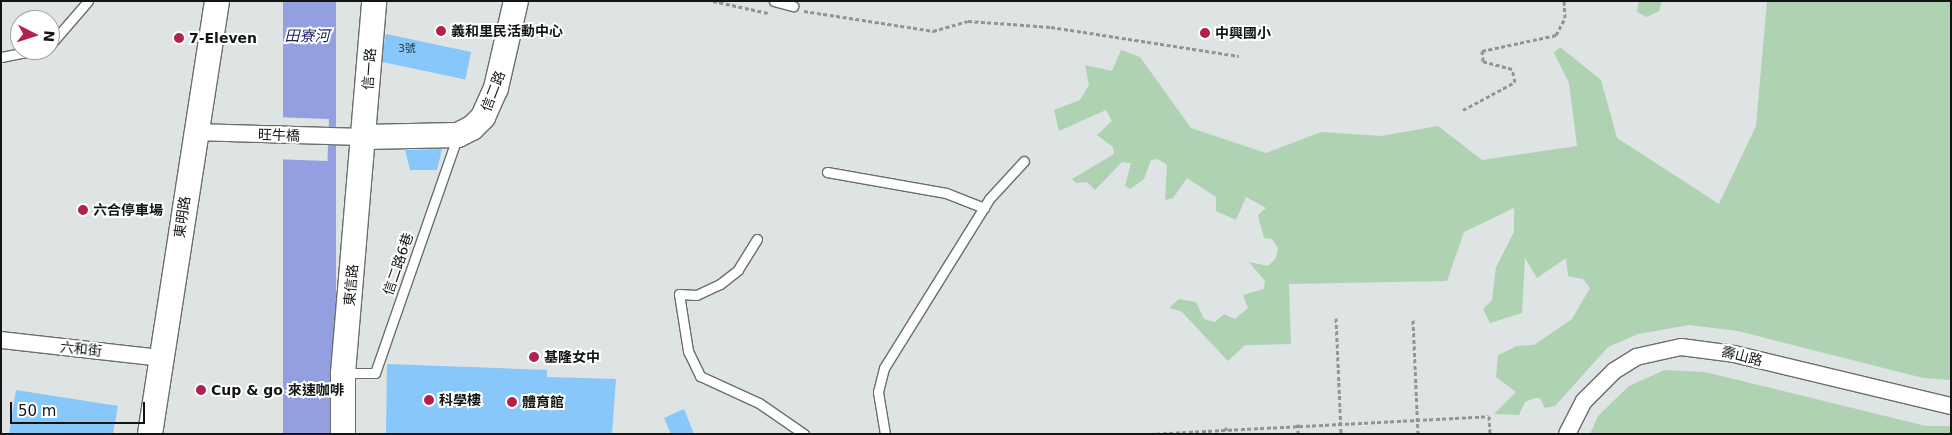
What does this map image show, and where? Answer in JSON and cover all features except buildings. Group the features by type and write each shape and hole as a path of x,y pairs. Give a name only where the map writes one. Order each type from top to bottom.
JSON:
{"street":[{"name":"東明路","path":"150,434 194,132 217,1"},
{"name":"信一路","path":"363,137 374,1"},
{"name":"信二路","path":"458,135 478,122 491,103 516,1"},
{"name":"旺牛橋","path":"194,132 363,137"},
{"path":"363,137 458,135"},
{"name":"東信路","path":"343,434 343,373 363,137"},
{"name":"六和街","path":"1,340 161,358"},
{"name":"壽山路","path":"1566,434 1584,401 1614,371 1636,357 1676,347 1718,350 1951,406"}],"lane":[{"path":"60,33 88,1"},
{"path":"774,1 797,9"},
{"name":"信二路6巷","path":"343,373 375,373 458,135"},
{"path":"885,434 878,392 884,368 984,208 1024,161"},
{"path":"827,172 946,192 984,208"},
{"path":"757,239 738,270 720,284 696,295 680,294 688,350 700,376 759,403 804,434"}],"path":[{"path":"713,1 771,13"},
{"path":"1463,110 1515,82 1512,69 1483,61 1482,51 1556,34 1565,18 1564,1"},
{"path":"797,9 820,11 933,32 968,21 1051,27 1239,56"},
{"path":"1336,318 1341,434"},
{"path":"1413,320 1418,434"},
{"path":"1150,434 1226,427 1489,416 1490,434"},
{"path":"1298,424 1298,434"},
{"path":"1226,427 1226,434"}],"green space":[{"path":"1639,1 1662,1 1659,11 1647,17 1637,12"},
{"path":"1767,1 1951,1 1951,380 1923,378 1738,331 1689,325 1638,334 1608,347 1555,406 1545,408 1540,398 1535,398 1525,402 1519,415 1494,414 1516,392 1496,377 1498,355 1517,346 1534,345 1572,319 1590,288 1583,279 1568,276 1566,258 1537,278 1525,258 1522,313 1490,323 1483,309 1492,300 1496,267 1514,232 1514,208 1464,232 1447,281 1289,284 1291,344 1245,345 1228,361 1181,311 1169,308 1179,299 1196,302 1204,319 1215,322 1224,314 1235,319 1248,308 1243,295 1264,289 1265,281 1249,262 1268,266 1276,258 1278,248 1272,239 1264,238 1258,215 1266,208 1246,197 1236,220 1216,211 1216,197 1187,178 1173,198 1165,200 1167,165 1158,159 1151,160 1144,179 1130,189 1125,186 1131,163 1122,162 1095,190 1087,182 1076,183 1072,179 1114,154 1113,147 1097,135 1112,121 1106,110 1059,131 1054,110 1080,100 1089,85 1085,65 1112,71 1121,50 1140,57 1191,128 1266,153 1321,132 1381,136 1438,126 1482,160 1577,146 1569,83 1554,53 1560,47 1601,80 1617,138 1719,204 1756,126"},
{"path":"1665,370 1705,372 1926,426 1951,426 1951,434 1590,434 1598,416 1629,386"}],"water":[{"name":"田寮河","path":"283,1 336,1 336,434 283,434"}],"pier":[{"path":"273,117 329,119 328,161 272,159"}],"place":[{"name":"義和里民活動中心","path":"441,31"},
{"name":"中興國小","path":"1205,33"},
{"name":"7-Eleven","path":"179,38"},
{"name":"六合停車場","path":"83,210"},
{"name":"基隆女中","path":"534,357"},
{"name":"Cup & go 來速咖啡","path":"201,390"},
{"name":"科學樓","path":"429,400"},
{"name":"體育館","path":"512,402"}]}
